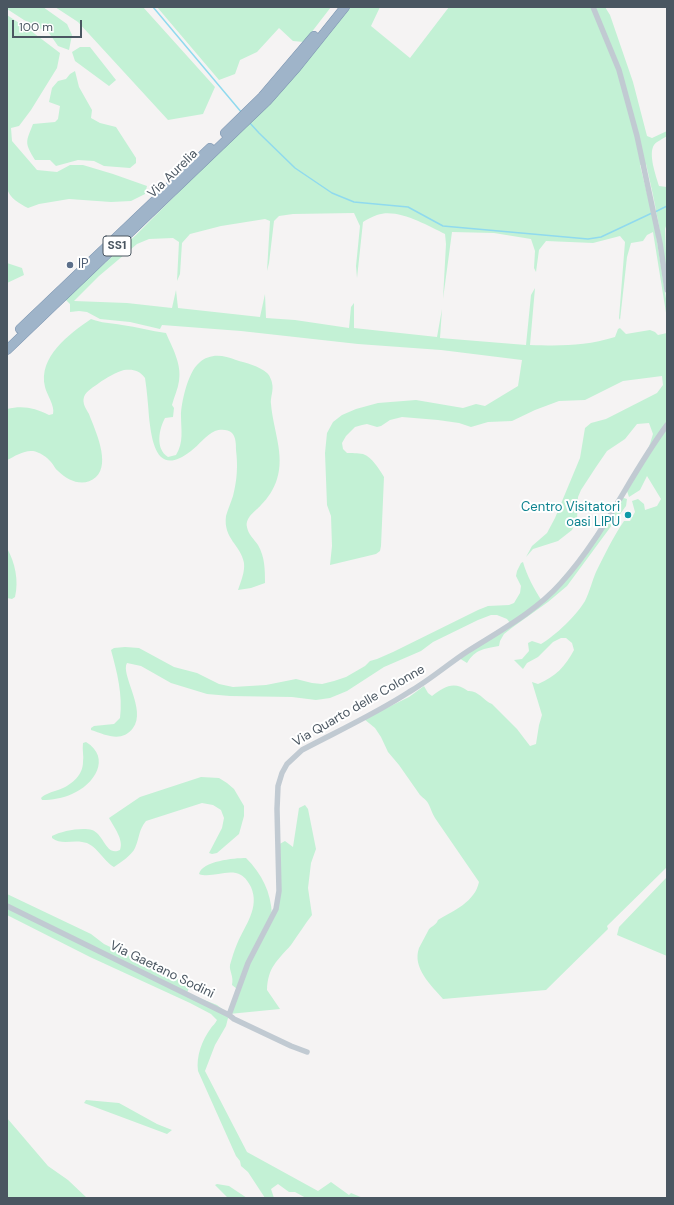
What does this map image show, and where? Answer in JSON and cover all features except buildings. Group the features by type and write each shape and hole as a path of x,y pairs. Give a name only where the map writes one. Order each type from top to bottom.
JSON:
{"highway":[{"name":"Via Aurelia","path":"264,99 337,7"},
{"name":"Via Aurelia","path":"7,350 297,67 345,7"},
{"name":"Via Aurelia","path":"7,341 224,139"}],"street":[{"path":"593,7 621,76 641,150 662,253 667,290"},
{"name":"Via Quarto delle Colonne","path":"229,1015 248,963 260,938 271,920 277,905 279,882 277,795 280,778 287,764 302,750 413,690 463,654 526,614 550,595 569,575 594,540 626,490 650,447 667,425"},
{"name":"Via Gaetano Sodini","path":"7,906 229,1015 234,1019 307,1052"}],"green space":[{"path":"7,7 43,7 67,24 72,35 69,50 58,46 49,33 24,20 7,9"},
{"path":"55,7 143,7 215,87 203,114 168,120 78,22"},
{"path":"157,7 331,7 304,42 293,41 279,28 257,52 240,60 235,74 219,80"},
{"path":"351,7 380,7 371,26 410,58 449,7 605,7 610,15 633,82 647,136 652,138 667,131 667,136 654,145 652,149 652,159 659,186 667,187 667,223 665,229 667,278 658,221 646,164 640,165 654,222 667,305 667,319 653,232 647,235 643,241 631,243 627,257 620,320 625,242 620,236 593,243 546,241 539,250 536,272 534,268 535,251 531,239 494,233 452,232 443,299 446,244 445,234 412,218 385,213 363,222 357,278 356,266 360,226 354,213 293,214 279,216 274,221 267,271 270,221 265,219 221,226 190,234 182,243 180,274 177,281 179,242 173,238 149,239 137,244 99,276 74,301 127,303 172,308 176,290 178,308 260,317 265,294 266,318 295,320 349,328 351,307 354,303 354,328 437,337 442,309 440,338 526,345 531,295 535,288 530,345 563,345 594,342 615,337 618,329 620,328 626,334 650,330 658,335 667,333 667,867 607,926 608,929 546,990 443,999 428,982 420,969 418,962 419,948 429,929 436,924 438,920 463,905 473,895 479,882 435,818 427,802 420,795 388,752 375,728 364,719 409,697 424,686 428,693 432,696 445,687 458,686 468,691 475,692 492,704 517,729 530,746 536,744 542,715 532,682 538,684 550,678 563,666 574,650 572,643 566,638 561,638 553,642 538,657 527,663 523,669 514,660 522,659 529,651 528,643 532,641 541,644 553,636 581,607 587,597 596,572 613,539 624,521 630,521 635,512 632,501 638,499 644,504 645,510 657,506 661,499 647,476 640,490 629,497 626,488 649,447 653,434 649,423 637,424 625,439 607,451 581,490 578,497 577,520 572,530 558,541 533,549 526,557 532,546 547,533 555,518 580,458 585,428 591,423 606,419 657,393 663,385 662,376 623,381 585,400 559,401 512,421 488,422 471,427 459,423 402,417 390,420 377,427 367,424 355,427 346,436 342,443 343,449 347,453 363,454 369,458 384,477 381,546 380,551 376,554 330,565 332,546 331,516 327,505 325,453 327,433 333,422 342,415 356,409 378,403 416,400 463,408 476,404 485,406 518,386 522,360 441,350 358,344 241,331 162,325 160,329 130,322 100,319 87,312 70,312 70,304 65,299 136,235 302,68"},
{"path":"7,15 60,53 57,68 31,110 19,126 11,128 12,141 37,170 57,172 70,165 83,165 147,186 145,194 131,201 111,202 69,199 39,204 28,208 12,198 7,188"},
{"path":"80,47 90,47 116,80 109,86 75,61 72,52"},
{"path":"75,71 79,87 92,110 91,118 100,123 116,127 136,158 136,163 130,168 104,166 94,161 78,160 56,166 50,160 35,160 31,154 27,142 33,124 55,122 58,119 60,106 49,102 52,88 58,81 66,79"},
{"path":"7,263 22,268 24,275 7,283"},
{"path":"91,319 166,333 178,362 180,375 172,405 174,408 173,417 165,418 159,439 161,449 168,457 176,455 179,450 182,436 181,410 184,396 188,380 199,363 212,356 221,356 256,367 269,375 272,381 271,404 278,442 280,461 279,470 276,483 270,493 264,502 251,514 247,523 249,532 262,554 265,568 265,583 251,588 238,590 244,563 240,551 227,531 226,524 226,516 233,496 237,473 236,443 233,435 226,430 215,431 180,458 171,461 164,459 155,447 152,438 145,378 138,372 133,370 124,370 114,374 90,389 84,397 84,404 98,437 102,455 102,464 96,477 86,482 76,482 62,475 47,458 30,451 23,452 7,460 7,409 24,407 49,415 53,414 52,404 45,387 44,376 46,366 57,347"},
{"path":"621,497 627,499 626,506 567,586 548,602 504,634 499,646 480,650 470,658 467,663 459,658 510,623 507,619 497,615 491,615 478,620 433,642 421,651 384,667 347,691 330,698 316,700 292,697 207,694 171,683 141,666 127,663 127,675 137,712 133,728 129,733 119,737 108,736 91,730 94,726 114,724 120,718 120,692 111,650 114,648 139,648 174,667 197,673 219,684 233,687 266,685 296,679 322,684 334,681 346,677 365,666 370,661 393,652 478,610 488,606 509,605 514,603 520,593 521,586 516,576 517,571 523,562 531,582 542,601 582,555"},
{"path":"7,548 14,566 17,584 15,597 12,599 7,598"},
{"path":"86,742 94,748 98,756 99,763 93,778 80,790 72,794 50,800 42,800 41,798 44,795 63,788 75,780 81,772 83,743"},
{"path":"201,777 219,778 227,783 234,789 244,806 244,816 239,834 217,853 209,853 222,828 224,818 221,810 213,805 202,803 146,821 133,851 126,859 114,867 87,843 59,841 52,838 52,836 56,834 66,831 88,829 96,832 111,850 120,850 120,838 109,818 140,797"},
{"path":"305,805 308,809 316,849 311,863 308,888 312,915 271,970 267,990 280,1009 229,1014 237,989 232,985 230,965 237,944 253,909 253,895 249,884 241,875 236,873 209,875 199,874 201,870 212,863 246,858 257,870 265,884 270,899 272,915 277,899 278,872 276,846 285,841 293,847 299,808"},
{"path":"667,877 667,956 617,935 619,927"},
{"path":"7,894 91,934 104,944 180,980 189,988 187,993 217,1005 229,1014 226,1026 215,1045 205,1071 247,1152 318,1191 331,1182 349,1195 351,1193 363,1198 306,1198 295,1192 289,1192 278,1184 271,1189 274,1198 265,1198 248,1172 241,1166 198,1071 198,1060 202,1043 217,1020 211,1014 190,1003 90,957 7,915"},
{"path":"86,1100 119,1103 157,1124 172,1130 167,1134 84,1103"},
{"path":"7,1118 48,1166 68,1180 87,1198 7,1198"},
{"path":"215,1185 229,1186 247,1198 228,1198"}],"waterway":[{"path":"153,7 242,113"},
{"path":"249,122 295,168 332,193 354,202 408,207 443,226 588,239 601,237 652,213"},
{"path":"655,212 667,206"}],"place":[{"name":"IP","path":"70,265"},
{"name":"Centro Visitatori oasi LIPU","path":"628,515"}]}
